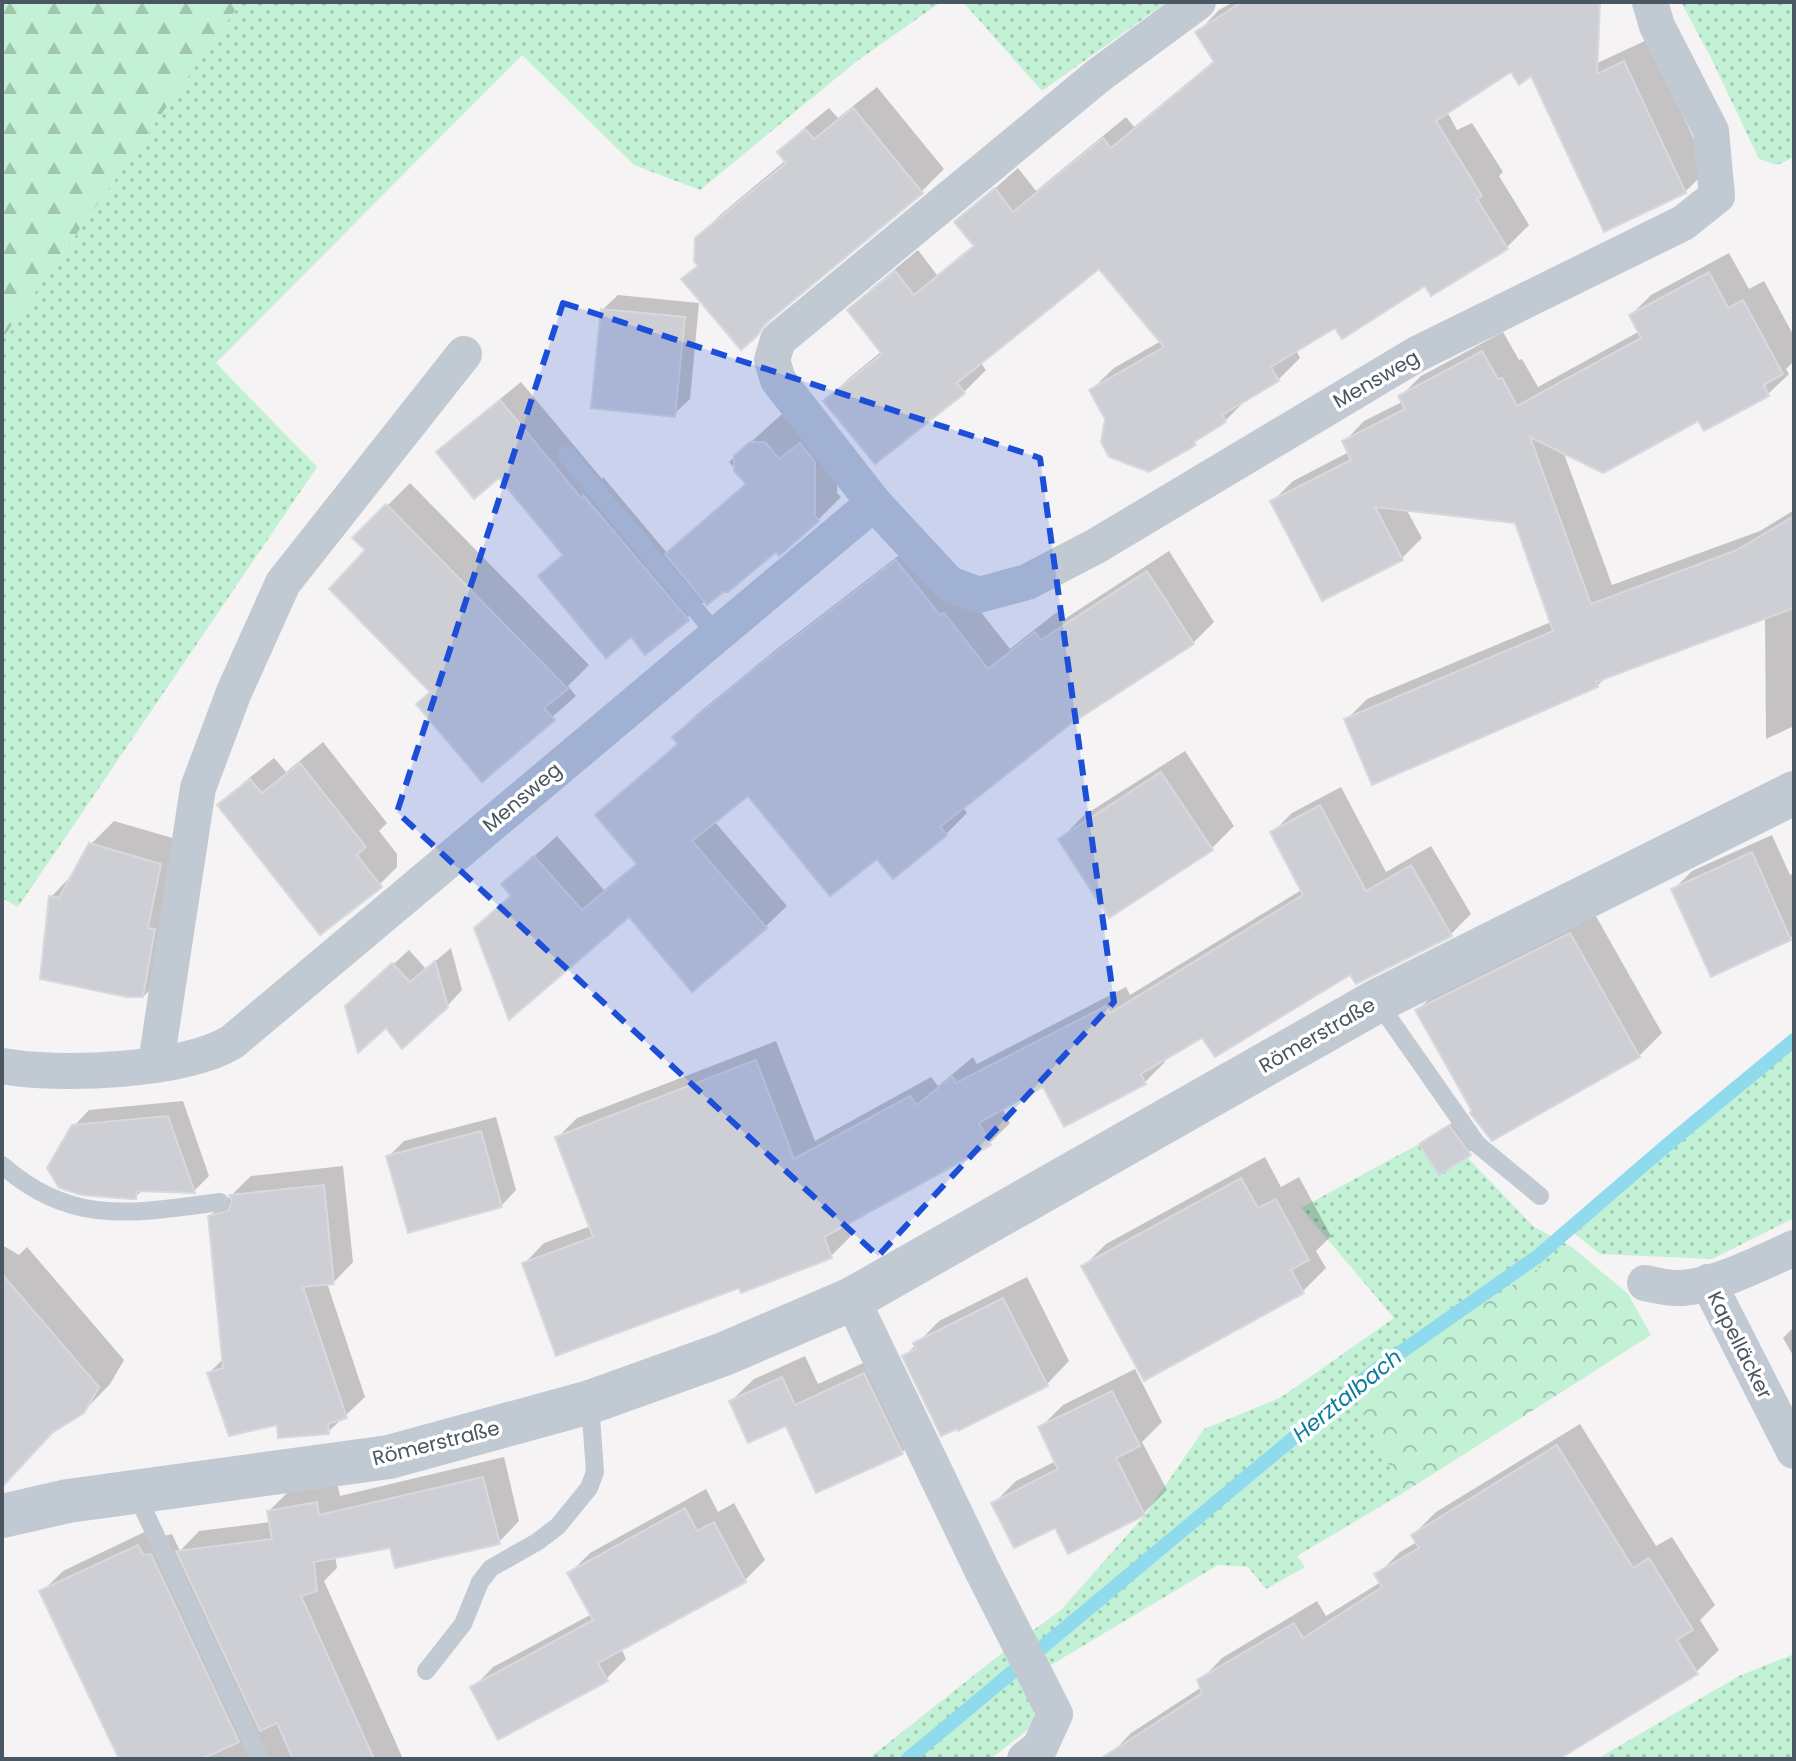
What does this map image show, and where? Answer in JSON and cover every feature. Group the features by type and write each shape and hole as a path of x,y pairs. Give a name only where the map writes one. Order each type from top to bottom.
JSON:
{"street":[{"name":"Mensweg","path":"1198,2 1099,75 778,340 772,360 778,380 874,503 949,584 979,595 1027,582 1096,546 1417,354 1683,223 1717,196 1711,131 1657,26 1650,2"},
{"path":"156,1063 198,788 234,692 283,583 464,354"},
{"name":"Mensweg","path":"2,1066 55,1072 156,1063 211,1053 246,1033 874,503"},
{"name":"Römerstraße","path":"2,1516 68,1501 389,1457 590,1402 724,1354 852,1299 1377,1001 1794,793"},
{"name":"Kapelläcker","path":"1645,1283 1677,1289 1708,1282 1741,1272 1794,1248"},
{"name":"Kapelläcker","path":"1708,1282 1794,1451"},
{"path":"852,1299 1055,1714 1037,1755"}],"lane":[{"path":"567,455 716,634"},
{"path":"1377,1001 1477,1144 1540,1196"},
{"path":"2,1165 29,1188 47,1198 86,1209 131,1212 220,1202"},
{"path":"426,1671 463,1624 480,1582 491,1568 537,1542 558,1526 589,1488 595,1472 590,1402"},
{"path":"135,1491 260,1759"}],"highlighted area":[{"path":"563,303 1040,458 1114,1002 878,1256 397,812"}],"green space":[{"path":"2,2 241,2 2,339"},
{"path":"241,2 941,2 857,61 700,190 634,165 522,55 216,363 317,467 18,907 2,898 2,339"},
{"path":"963,2 1167,2 1042,91"},
{"path":"1681,2 1794,2 1794,157 1777,165 1759,159"},
{"path":"1794,1040 1794,1218 1712,1259 1600,1254 1570,1230 1667,1145"},
{"path":"1419,1144 1439,1175 1467,1157 1534,1227 1572,1247 1352,1389 1403,1493 1297,1556 1305,1567 1266,1589 1248,1567 1218,1565 1041,1671 1032,1726 991,1759 868,1759 1061,1610 1145,1515 1204,1429 1280,1398 1394,1318 1301,1208"},
{"path":"1572,1247 1628,1294 1651,1335 1403,1493 1351,1389"},
{"path":"1794,1654 1794,1759 1597,1759 1739,1676"}],"building":[{"path":"1242,2 1600,2 1597,74 1624,61 1686,193 1604,232 1531,76 1519,85 1511,72 1436,121 1482,196 1477,199 1508,249 1431,296 1425,286 1342,339 1335,328 1271,367 1279,381 1222,415 1226,422 1194,442 1196,445 1149,472 1109,457 1101,442 1105,419 1089,390 1164,347 1099,269 957,383 965,393 875,464 823,401 882,354 847,310 895,271 914,295 974,246 954,222 995,188 1013,212 1103,138 1111,148 1214,62 1195,32"},
{"path":"853,108 923,193 765,324 741,350 681,279 698,266 694,261 695,238 786,163 777,152 805,129 814,139"},
{"path":"1709,272 1728,308 1743,300 1783,374 1764,385 1769,396 1704,431 1698,421 1603,473 1530,437 1591,604 1737,550 1794,516 1794,608 1596,682 1598,687 1372,785 1344,719 1553,631 1515,523 1375,507 1403,560 1322,601 1270,501 1351,460 1342,441 1405,409 1398,396 1482,351 1517,406 1641,338 1629,315"},
{"path":"601,309 685,317 675,417 591,408"},
{"path":"500,400 689,620 645,655 631,637 606,658 538,576 563,555 499,478 474,499 436,452"},
{"path":"750,442 765,442 779,459 800,443 815,462 815,516 819,521 779,556 776,552 728,592 723,592 707,605 665,554 746,484 734,471 734,456"},
{"path":"386,504 568,689 544,708 555,720 482,782 416,704 430,692 329,589 365,550 352,538"},
{"path":"896,560 940,615 944,613 988,669 1035,632 1041,640 1147,571 1194,644 1069,725 940,827 947,835 893,879 877,859 830,896 748,796 692,841 767,928 692,992 629,917 509,1020 474,928 511,896 501,884 534,856 582,910 637,864 595,815 678,744 672,737 749,673"},
{"path":"300,763 366,847 357,855 382,887 320,935 217,805 250,779 262,793"},
{"path":"1161,772 1213,850 1109,918 1058,839"},
{"path":"1320,805 1366,891 1411,865 1452,936 1356,984 1350,975 1215,1057 1202,1038 1141,1074 1146,1084 1064,1127 1043,1087 979,1123 991,1145 824,1237 832,1258 741,1293 739,1288 556,1356 522,1263 593,1237 555,1137 756,1060 794,1159 910,1096 917,1105 952,1076 956,1083 1106,1006 1110,1013 1303,895 1270,832"},
{"path":"89,843 161,864 148,928 155,929 143,997 127,997 40,979 49,896 59,898"},
{"path":"1752,852 1791,940 1711,977 1671,889"},
{"path":"1570,933 1640,1057 1492,1141 1470,1113 1472,1111 1415,1010"},
{"path":"435,961 448,1007 402,1049 386,1028 358,1053 345,1006 392,963 410,982"},
{"path":"168,1116 195,1193 137,1191 136,1199 82,1195 59,1188 47,1168 72,1125"},
{"path":"1449,1125 1471,1155 1439,1175 1419,1144"},
{"path":"481,1131 502,1207 408,1233 386,1156"},
{"path":"1241,1178 1258,1208 1276,1199 1309,1260 1291,1270 1304,1293 1144,1381 1081,1266"},
{"path":"324,1185 334,1284 303,1287 347,1418 328,1424 329,1434 278,1438 277,1425 229,1436 207,1373 223,1368 208,1216 228,1211 232,1201 229,1195"},
{"path":"2,1274 99,1387 84,1413 52,1433 2,1487"},
{"path":"1003,1298 1048,1386 958,1431 941,1436 902,1356 916,1349 913,1343"},
{"path":"864,1373 903,1454 816,1493 786,1426 748,1443 729,1401 782,1377 795,1405"},
{"path":"1112,1391 1140,1446 1116,1458 1145,1515 1068,1554 1055,1528 1014,1548 991,1503 1058,1469 1038,1427"},
{"path":"1557,1445 1633,1568 1649,1558 1693,1630 1677,1640 1698,1674 1559,1759 1100,1759 1202,1693 1197,1680 1294,1623 1303,1638 1382,1587 1374,1574 1419,1548 1411,1535"},
{"path":"483,1477 500,1544 395,1568 390,1548 314,1562 317,1591 301,1596 374,1759 293,1759 277,1723 260,1731 176,1551 272,1539 267,1511 317,1502 319,1515"},
{"path":"685,1508 697,1531 714,1522 746,1582 598,1663 608,1681 498,1740 470,1687 593,1620 567,1573"},
{"path":"138,1545 143,1555 151,1554 239,1742 202,1759 119,1759 39,1591"}],"waterway":[{"name":"Herztalbach","path":"908,1759 1374,1371 1538,1256 1794,1040"}]}
